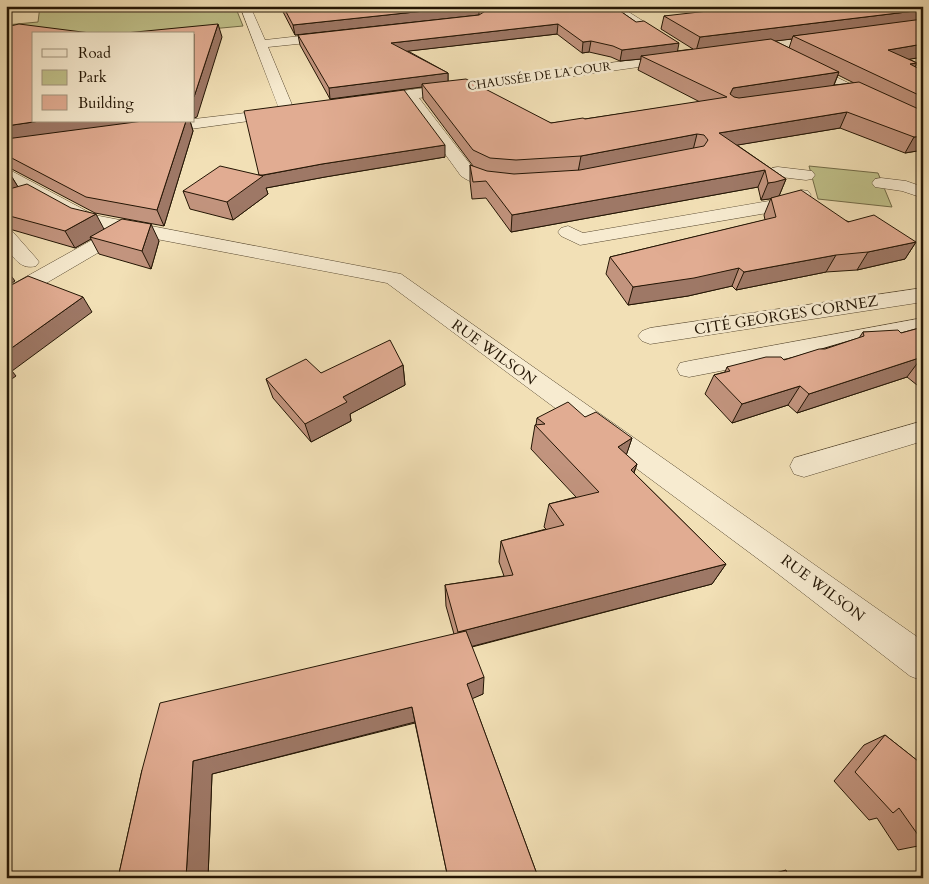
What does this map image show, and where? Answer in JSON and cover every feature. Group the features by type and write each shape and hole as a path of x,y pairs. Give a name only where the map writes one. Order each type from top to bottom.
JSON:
{"street":[{"path":"245,6 288,112"},
{"name":"CHAUSSÉE DE LA COUR","path":"358,102 689,53 611,6"},
{"path":"260,44 352,34"},
{"path":"732,51 845,36"},
{"path":"767,46 923,124"},
{"path":"826,94 854,90"},
{"path":"409,94 467,172 475,178 492,182 519,183"},
{"path":"142,131 305,110"},
{"path":"778,172 806,175"},
{"name":"RUE WILSON","path":"6,173 28,195 88,219 394,278 792,565 923,663"},
{"path":"881,183 906,186 923,193"},
{"path":"568,232 580,239 627,224 678,215 773,206 802,195"},
{"path":"6,297 127,228"},
{"path":"6,236 28,262"},
{"name":"CITÉ GEORGES CORNEZ","path":"650,336 923,295"},
{"path":"827,318 860,340"},
{"path":"689,369 860,340 923,325"},
{"path":"804,466 923,431"}],"green space":[{"path":"40,6 235,6 243,26 178,32 32,32 32,35 6,49 6,25 38,22"},
{"path":"809,166 878,173 892,207 818,199"}],"building":[{"path":"283,6 471,6 293,25"},
{"path":"481,6 613,6 636,22 644,21 679,43 622,50 591,41 583,42 558,24 391,43 448,73 329,88 298,35 479,15 487,10"},
{"path":"752,6 923,6 923,10 700,37 664,16"},
{"path":"923,19 923,44 888,50 917,63 910,64 923,71 923,97 793,36"},
{"path":"19,24 82,32 32,32 33,122 6,126 6,27"},
{"path":"218,24 195,94 195,32 136,32"},
{"path":"771,39 839,72 733,88 730,94 734,97 739,98 859,82 923,111 923,136 914,137 847,112 719,133 786,179 768,183 765,170 512,215 486,181 473,182 470,165 487,171 514,174 580,170 704,146 708,140 704,135 697,134 581,156 516,160 490,158 473,150 422,84 466,79 551,123 585,119 727,97 641,56"},
{"path":"404,90 445,145 259,175 244,111"},
{"path":"135,122 186,122 157,210 86,197 6,155 6,139"},
{"path":"220,166 263,176 227,202 183,191"},
{"path":"27,184 71,208 96,214 65,231 6,215 6,190"},
{"path":"801,190 848,222 874,215 916,242 868,252 836,255 744,272 739,268 694,278 633,287 610,257 776,217 771,198"},
{"path":"122,219 151,224 142,251 90,237"},
{"path":"28,276 83,297 6,352 6,288"},
{"path":"923,327 923,358 809,394 800,386 742,404 714,375 730,371 727,367 766,357 781,357 784,360 819,349 825,349 864,336 863,332 898,330 901,333"},
{"path":"390,340 403,365 343,397 347,402 305,424 266,379 306,359 321,373"},
{"path":"568,402 585,417 596,412 632,438 618,447 637,464 631,470 726,564 458,632 445,585 513,575 501,541 564,525 549,504 599,492 535,425 545,424 537,418"},
{"path":"466,631 484,677 467,684 538,877 448,878 412,707 193,761 186,878 118,878 142,770 160,703"},
{"path":"885,735 923,765 923,842 899,808 893,813 855,772"},
{"path":"786,870 789,878 759,878"}]}
